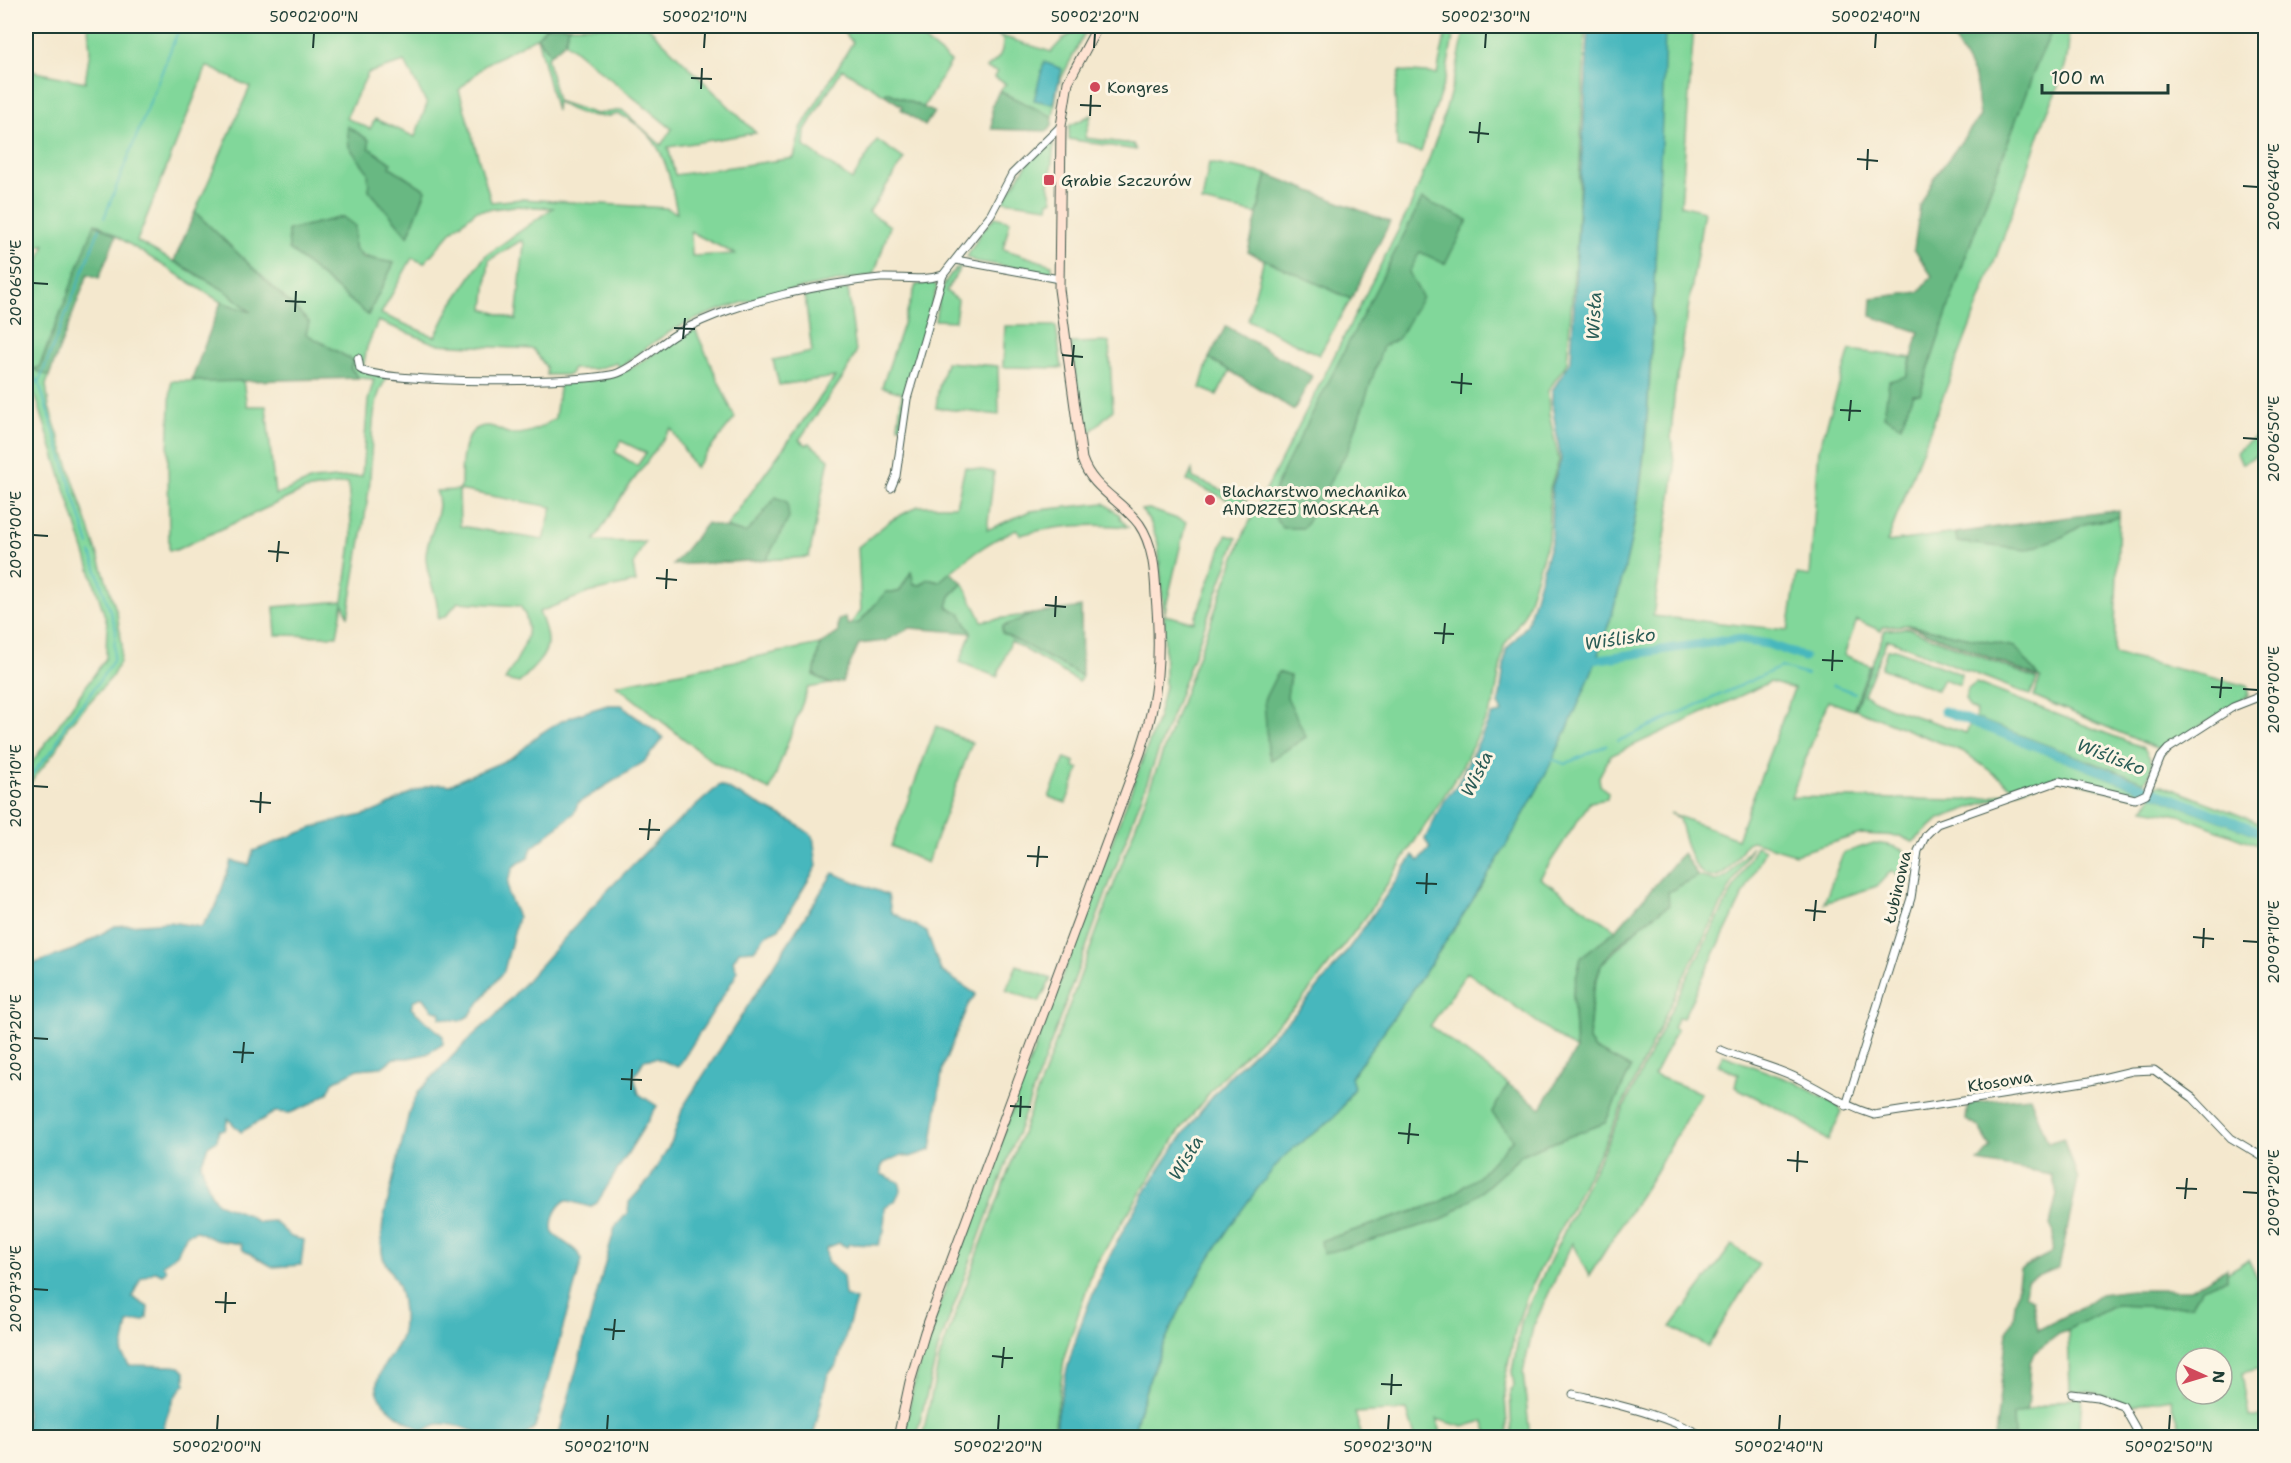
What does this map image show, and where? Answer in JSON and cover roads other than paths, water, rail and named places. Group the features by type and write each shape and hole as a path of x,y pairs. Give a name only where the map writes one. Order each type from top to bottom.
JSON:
{"street":[{"path":"898,1437 912,1374 932,1311 1140,753 1151,719 1158,681 1159,635 1152,555 1138,524 1090,478 1082,459 1059,279 1061,126 1068,82 1098,26"},
{"path":"891,488 896,476 907,399 943,275 990,214 1012,174 1061,126"},
{"path":"956,260 1059,279"},
{"path":"358,358 360,369 385,376 477,380 596,378 628,368 683,330 763,300 869,279 920,280 943,275"},
{"name":"Łubinowa","path":"1845,1106 1911,898 1918,851 1926,835 1936,824 2059,781 2135,799 2146,794 2161,757 2233,707 2265,694"},
{"name":"Kłosowa","path":"1720,1050 1801,1080 1845,1106 1874,1115 2090,1081 2132,1071 2154,1070 2193,1098 2231,1138 2265,1159"},
{"path":"1573,1394 1634,1409 1688,1427 1707,1437"},
{"path":"2072,1394 2098,1397 2123,1406 2138,1437"}],"water":[{"name":"Wisła","path":"1586,26 1665,26 1650,369 1642,469 1625,567 1605,636 1579,704 1548,770 1513,834 1475,897 1351,1077 1354,1088 1341,1109 1323,1127 1280,1161 1256,1190 1211,1256 1171,1328 1155,1364 1133,1437 1055,1437 1062,1390 1075,1342 1092,1296 1137,1205 1192,1123 1222,1085 1293,1015 1333,969 1413,855 1419,861 1430,848 1425,839 1444,800 1457,785 1492,715 1502,713 1499,705 1506,650 1527,625 1551,542 1552,487 1561,460 1552,405 1552,391 1571,361 1588,39"},
{"path":"1044,62 1062,69 1053,104 1034,100"},
{"path":"608,705 622,705 663,738 644,762 578,803 574,813 532,848 528,858 514,866 508,881 508,894 518,917 504,971 469,1016 460,1021 440,1018 441,1013 432,1009 423,997 414,1000 411,1008 443,1036 443,1044 427,1054 394,1058 382,1067 358,1069 333,1082 328,1093 309,1105 290,1113 275,1112 241,1132 228,1119 225,1130 219,1130 217,1140 208,1146 201,1164 210,1192 217,1203 248,1215 258,1222 274,1221 291,1237 304,1240 301,1265 273,1267 243,1250 241,1244 215,1240 197,1231 187,1234 177,1254 163,1264 166,1271 162,1274 156,1271 141,1278 132,1297 148,1307 147,1318 128,1323 122,1354 129,1365 173,1366 180,1367 185,1372 185,1384 172,1403 161,1437 26,1437 27,966 75,949 115,926 170,922 201,927 217,904 231,861 249,865 253,851 310,829 373,812 419,789 439,784 450,785 514,756 550,727"},
{"path":"720,785 793,822 813,836 817,866 779,929 766,935 754,950 739,951 733,961 737,971 735,977 678,1067 656,1058 644,1060 634,1077 639,1094 657,1106 597,1203 590,1207 566,1200 556,1210 552,1224 553,1233 577,1252 582,1260 535,1427 525,1435 514,1439 502,1439 451,1425 438,1424 423,1431 386,1405 378,1393 377,1386 381,1371 399,1342 402,1330 401,1298 397,1282 383,1257 382,1239 383,1221 410,1109 419,1091 469,1039 495,1016 604,894 658,839"},
{"path":"833,873 888,895 891,912 927,932 941,971 976,994 968,1005 943,1066 931,1150 910,1157 902,1155 884,1163 881,1168 881,1174 899,1182 901,1189 895,1201 885,1208 884,1232 878,1245 850,1244 847,1247 839,1243 826,1248 827,1262 843,1276 845,1296 856,1300 837,1365 828,1374 813,1437 558,1437 615,1227 628,1212 629,1202 650,1179 672,1141 683,1107"}],"waterway":[{"path":"104,218 180,26"},
{"path":"39,382 100,228"},
{"path":"26,369 39,383 89,545"},
{"path":"26,781 55,747 65,725 113,661 116,629 91,553"},
{"name":"Wiślisko","path":"1586,661 1736,639 1768,644 1804,657"},
{"path":"1618,741 1781,667 1807,675"},
{"path":"1833,685 1855,693"},
{"name":"Wiślisko","path":"1944,711 2266,834"},
{"path":"1549,758 1565,764 1607,745"}],"place":[{"name":"Kongres","path":"1095,87"},
{"name":"Grabie Szczurów","path":"1049,180"},
{"name":"Blacharstwo mechanika ANDRZEJ MOSKAŁA","path":"1210,500"}]}
